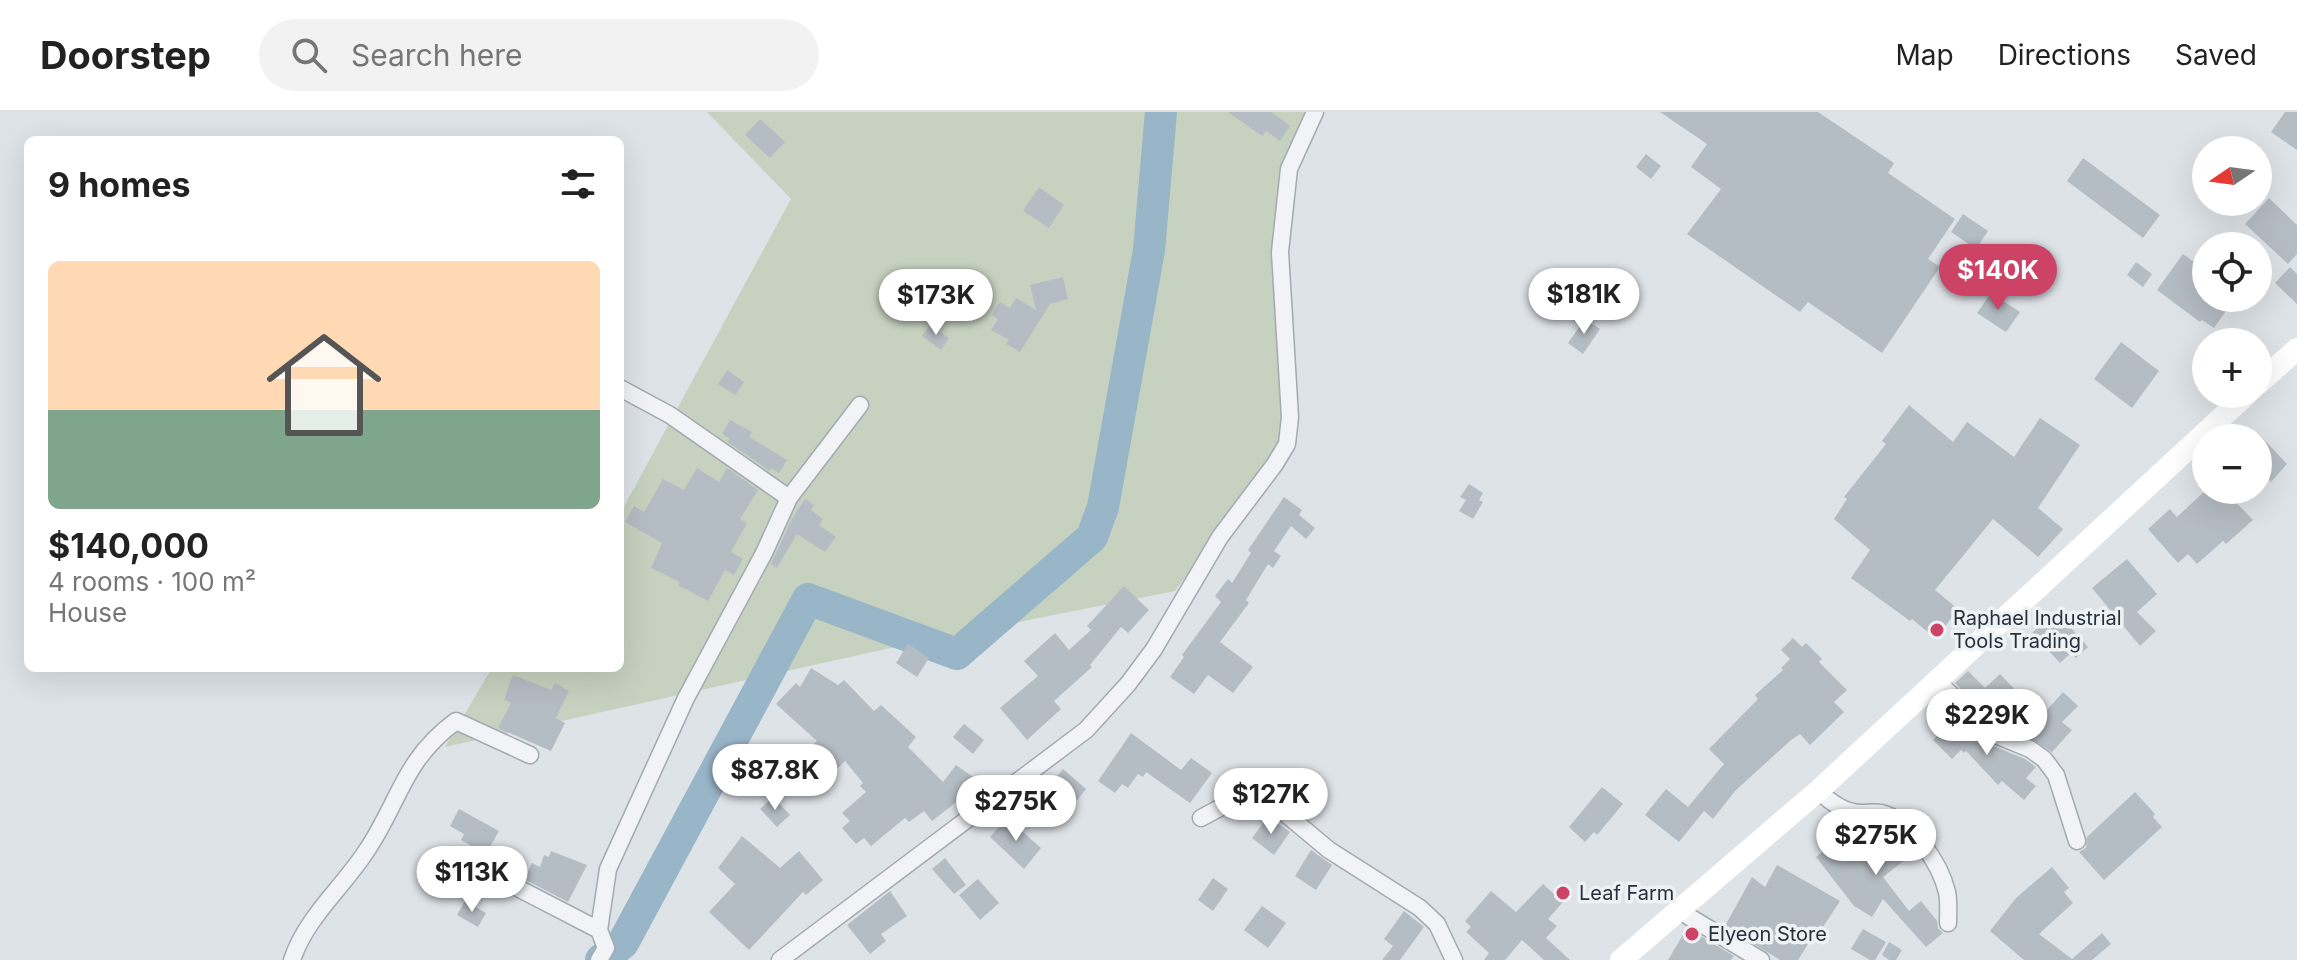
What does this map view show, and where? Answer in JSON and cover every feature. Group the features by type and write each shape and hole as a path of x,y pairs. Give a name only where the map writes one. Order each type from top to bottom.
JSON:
{"main road":[{"path":"2272,371 2297,349"},
{"path":"1621,960 1818,791 2232,408"}],"street":[{"path":"780,960 1086,730 1128,684 1154,649 1220,537 1275,464 1287,444 1290,417 1281,238 1289,169 1315,112"},
{"path":"624,390 670,415 789,498"},
{"path":"602,954 599,930 608,869 686,698 764,553 789,498 860,405"},
{"path":"1937,681 1991,733 2030,749 2044,759 2056,775 2077,841"},
{"path":"292,960 299,938 366,851 407,771 433,738 456,721 530,755"},
{"path":"1818,791 1847,810 1880,813 1899,822 1912,834 1939,868 1948,894 1948,923"},
{"path":"1201,818 1247,793 1286,814 1329,850 1420,908 1437,924 1454,960"},
{"path":"458,857 599,930"},
{"path":"1678,910 1761,960"}],"green space":[{"path":"707,112 1310,112 1284,169 1287,418 1270,466 1175,591 913,643 445,747 490,672 624,672 624,507 791,199"}],"building":[{"path":"1228,112 1271,112 1290,126 1280,141 1266,131 1262,136"},
{"path":"1660,112 1818,112 1894,163 1888,173 1955,219 1928,259 1940,267 1882,353 1808,302 1800,312 1687,234 1721,189 1691,167 1707,144"},
{"path":"2285,112 2297,112 2297,150 2271,132"},
{"path":"760,119 785,142 770,158 745,135"},
{"path":"1646,154 1661,166 1651,179 1636,167"},
{"path":"2083,158 2160,215 2143,238 2067,181"},
{"path":"1039,187 1064,205 1049,228 1023,211"},
{"path":"2272,201 2297,225 2297,254 2288,264 2272,249 2272,232 2254,232 2245,224 2252,216 2272,216"},
{"path":"1963,214 1988,231 1976,249 1951,232"},
{"path":"2183,254 2192,261 2192,312 2225,312 2214,328 2202,320 2200,322 2157,290"},
{"path":"2136,262 2152,274 2143,287 2127,275"},
{"path":"2290,267 2297,274 2297,304 2275,283"},
{"path":"1063,277 1068,299 1050,304 1020,352 1006,344 1009,340 991,330 998,319 992,315 1000,302 1010,308 1016,298 1036,310 1030,285"},
{"path":"1991,293 2020,312 2006,332 1977,313"},
{"path":"1585,319 1600,329 1583,354 1568,343"},
{"path":"930,325 949,338 941,350 922,336"},
{"path":"2121,342 2159,371 2132,408 2094,379"},
{"path":"727,370 744,382 735,395 718,384"},
{"path":"1909,405 1953,442 1967,422 2014,457 2040,418 2080,445 2038,508 2063,529 2038,557 1993,519 1935,590 1958,609 1936,639 1851,578 1870,550 1834,519 1847,499 1844,497 1886,444 1882,441"},
{"path":"730,420 752,432 749,437 787,460 779,473 771,468 770,471 728,442 729,438 722,434"},
{"path":"2272,448 2287,464 2272,481"},
{"path":"697,468 719,482 727,468 758,490 740,519 747,523 731,552 743,559 734,575 725,570 708,601 678,585 680,582 651,568 662,543 625,522 634,506 644,512 663,479 684,490"},
{"path":"1469,484 1483,493 1479,500 1483,502 1473,519 1459,511 1466,500 1460,497"},
{"path":"1284,497 1302,510 1299,515 1315,528 1306,539 1291,526 1274,551 1281,556 1273,568 1268,564 1246,600 1249,603 1220,642 1253,667 1233,693 1208,675 1194,694 1170,677 1184,657 1182,655 1221,602 1215,596 1228,579 1232,583 1251,553 1248,550"},
{"path":"805,499 814,505 811,510 823,519 819,525 836,537 825,552 797,534 777,568 771,564"},
{"path":"2192,503 2238,504 2253,520 2197,564 2188,554 2178,563 2148,529 2170,509 2177,517"},
{"path":"2127,559 2157,594 2137,612 2156,631 2140,646 2092,588"},
{"path":"1124,586 1149,610 1128,633 1121,627 1090,665 1092,667 1054,701 1061,709 1027,740 1000,708 1038,676 1024,661 1055,633 1069,650 1091,630 1087,626"},
{"path":"2056,611 2088,647 2076,658 2071,653 2060,663 2032,633"},
{"path":"1793,638 1802,647 1806,643 1822,659 1819,662 1847,690 1834,702 1844,712 1810,745 1800,734 1791,740 1735,791 1713,819 1704,811 1679,842 1645,815 1666,789 1688,807 1724,764 1709,749 1758,699 1755,695 1783,670 1781,668 1790,659 1781,650"},
{"path":"908,644 929,658 917,677 896,663"},
{"path":"811,668 838,685 844,680 874,711 881,705 916,737 908,747 943,782 956,765 976,779 964,796 932,821 924,811 909,822 905,818 871,846 864,838 856,844 842,828 850,821 842,813 866,792 860,786 863,783 845,761 815,790 795,768 804,759 801,755 817,741 776,704 796,683 800,687"},
{"path":"1968,671 1985,688 2000,674 2024,699 1997,724 1955,683"},
{"path":"513,675 551,690 555,683 569,691 556,718 565,723 551,751 498,728 511,703 504,700"},
{"path":"2063,692 2078,706 2062,722 2072,730 2052,752 2025,735"},
{"path":"1956,715 1986,743 2025,759 2036,767 2026,778 2036,786 2024,800 2002,781 1998,785 1966,751 1961,750 1952,759 1933,740"},
{"path":"964,724 984,740 973,754 953,737"},
{"path":"1131,733 1181,770 1191,758 1212,773 1190,803 1146,772 1143,777 1138,774 1128,788 1122,784 1115,793 1098,781"},
{"path":"1063,769 1086,789 1074,804 1050,785"},
{"path":"1602,787 1623,804 1597,835 1594,832 1585,842 1569,827"},
{"path":"2135,792 2162,827 2104,880 2079,852 2086,848 2087,837"},
{"path":"773,797 790,815 777,827 760,809"},
{"path":"459,809 499,831 486,854 461,840 464,834 450,826"},
{"path":"1268,817 1290,832 1274,855 1252,838"},
{"path":"1007,818 1041,848 1024,869 990,837"},
{"path":"1881,825 1896,833 1915,852 1883,877 1909,911 1921,901 1937,921 1943,933 1926,947 1883,899 1872,917 1854,906 1816,857 1853,828 1863,841"},
{"path":"742,836 780,868 799,851 823,880 806,895 803,892 749,950 709,912 735,884 718,868"},
{"path":"1311,850 1332,865 1316,890 1295,876"},
{"path":"551,851 587,865 568,902 524,879 532,863 540,867 544,855 549,857"},
{"path":"945,858 966,885 954,894 932,869"},
{"path":"1777,865 1840,901 1798,960 1780,960 1725,926 1752,877 1765,887"},
{"path":"2052,867 2069,888 2064,892 2073,903 2039,934 2072,959 2102,933 2111,944 2092,960 2024,960 1990,931 2016,898"},
{"path":"1213,878 1228,889 1213,911 1198,900"},
{"path":"978,879 999,903 980,920 959,895"},
{"path":"1543,884 1563,902 1548,919 1557,926 1546,938 1570,960 1544,960 1522,940 1505,960 1484,960 1489,953 1466,932 1471,927 1465,921 1491,891 1516,912"},
{"path":"890,891 907,916 881,934 886,941 870,954 847,925"},
{"path":"465,901 486,913 478,927 457,915"},
{"path":"1262,906 1286,923 1268,948 1244,930"},
{"path":"1404,911 1424,927 1400,960 1382,960 1393,946 1384,939"},
{"path":"1687,928 1734,956 1731,960 1668,960"},
{"path":"1863,929 1886,942 1875,960 1851,949"},
{"path":"1889,942 1902,950 1896,960 1882,955"}],"waterway":[{"path":"601,960 623,943 808,599 957,654 1092,537 1103,507 1149,250 1161,112"}],"place":[{"name":"Raphael Industrial Tools Trading","path":"1937,630"},
{"name":"Leaf Farm","path":"1563,893"},
{"name":"Elyeon Store","path":"1692,934"}]}
